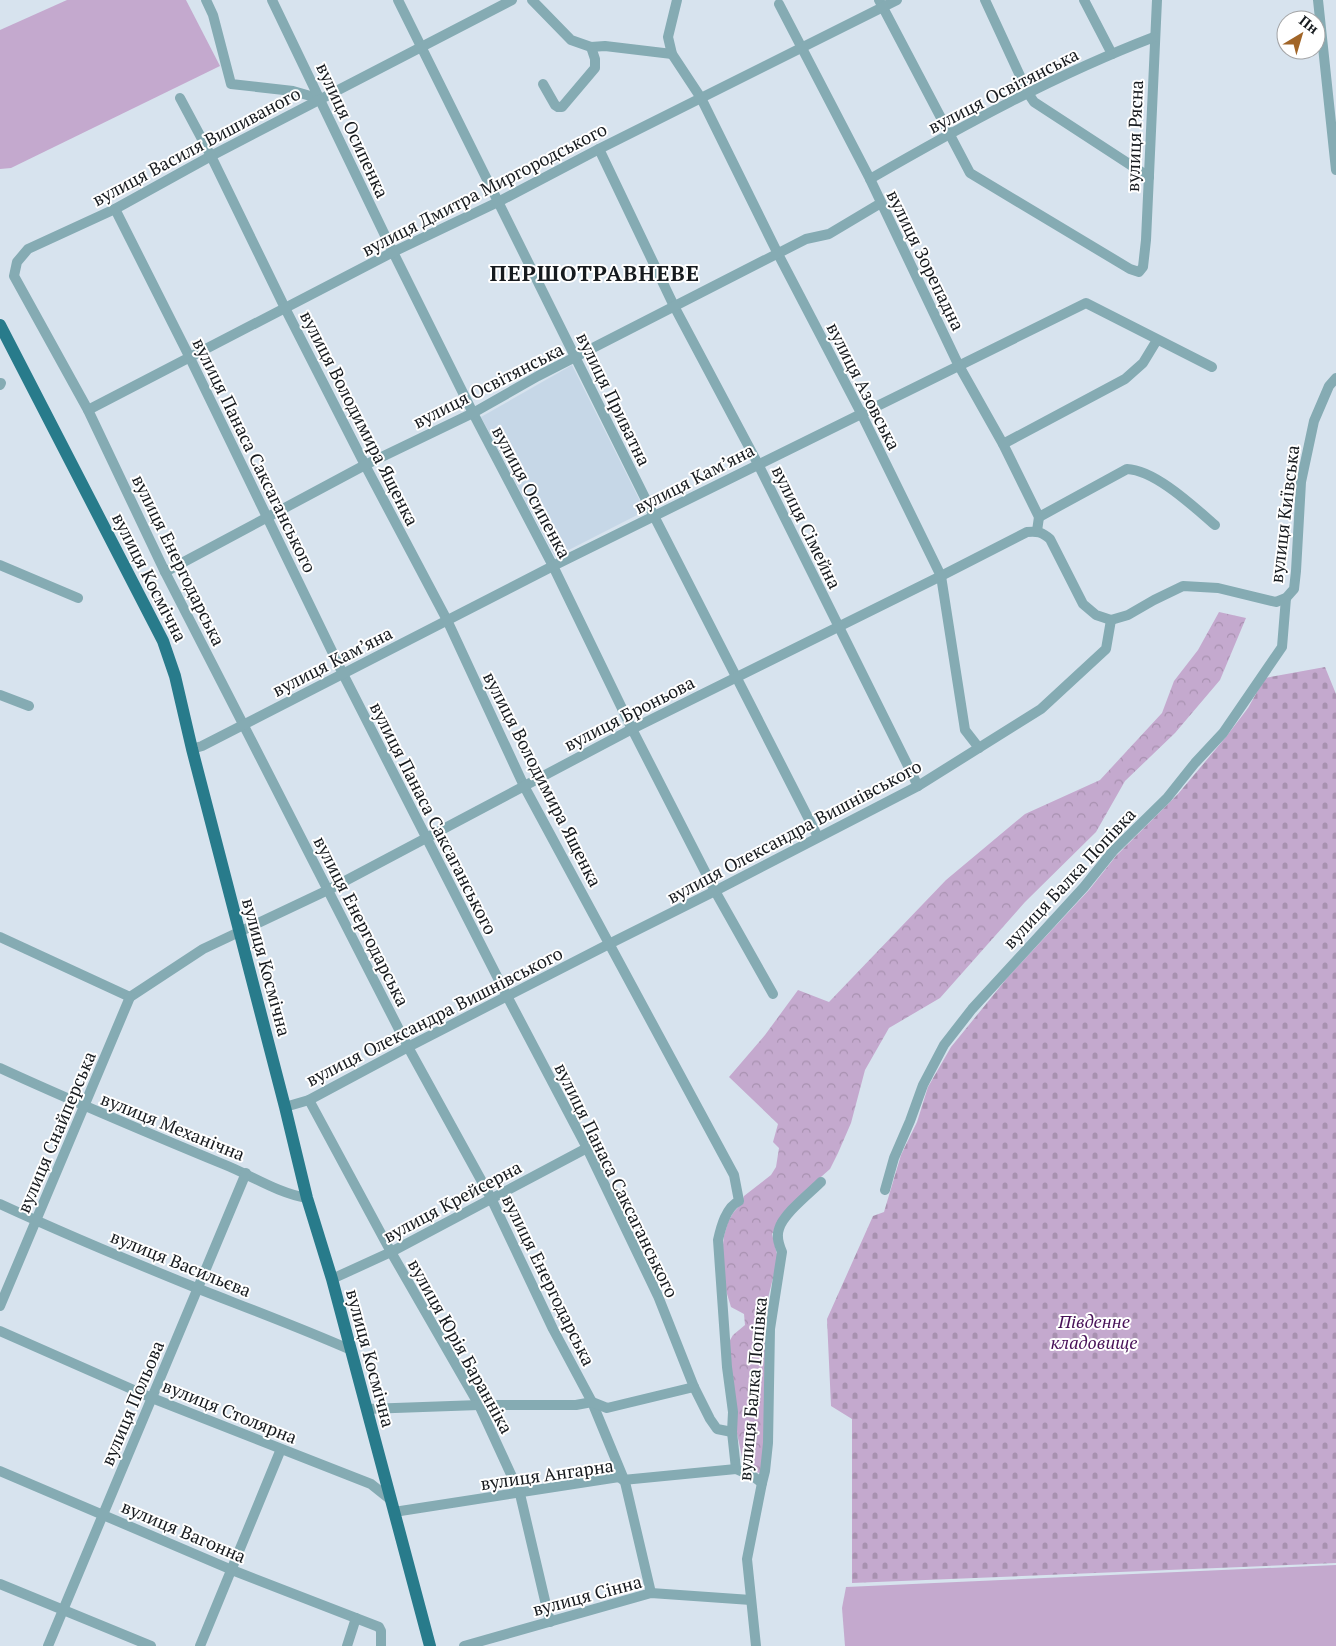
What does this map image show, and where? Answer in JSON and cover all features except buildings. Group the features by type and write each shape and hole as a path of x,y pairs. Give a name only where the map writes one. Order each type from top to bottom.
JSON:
{"main road":[{"name":"вулиця Космічна","path":"0,325 163,641 175,676 307,1198 332,1279 430,1646"}],"street":[{"path":"206,0 214,15 231,84 292,91 321,98"},
{"name":"вулиця Осипенка","path":"272,0 473,414 553,566 632,729 715,892 773,994"},
{"name":"вулиця Приватна","path":"398,0 654,516 818,837"},
{"name":"вулиця Василя Вишиваного","path":"14,276 17,262 28,249 115,209 321,98 512,0"},
{"path":"532,0 570,40 591,47 605,46 672,54 668,37 677,0"},
{"name":"вулиця Дмитра Миргородського","path":"88,410 393,252 498,202 599,149 802,48 881,4 897,0"},
{"path":"985,0 1028,93 1040,108 1150,177"},
{"path":"1084,0 1112,54"},
{"name":"вулиця Рясна","path":"949,134 970,173 1130,269 1139,272 1143,267 1150,177 1154,37 1157,0"},
{"path":"1318,0 1333,112 1336,170"},
{"name":"вулиця Зорепадна","path":"779,4 870,179 958,364 1003,444 1039,517"},
{"path":"881,4 949,134"},
{"name":"вулиця Освітянська","path":"870,179 949,134 1028,93 1112,54 1154,37"},
{"path":"543,84 555,105 562,107 594,68 595,59 591,47"},
{"name":"вулиця Азовська","path":"672,54 701,98 778,254 861,413 941,576 965,730 979,748"},
{"name":"вулиця Володимира Ященка","path":"180,98 211,156 365,465 447,620 524,786 734,1175 739,1201 732,1205 718,1240 736,1469"},
{"name":"вулиця Сімейна","path":"599,149 674,306 758,464 918,786"},
{"name":"вулиця Освітянська","path":"165,572 365,465 473,414 538,376 674,306 806,239 829,234 881,202"},
{"name":"вулиця Панаса Саксаганського","path":"115,209 190,358 343,674 507,996 587,1148 658,1296 694,1388 710,1419 717,1428 732,1432"},
{"name":"вулиця Енергодарська","path":"14,276 88,410 165,572 242,724 408,1047 491,1198 553,1329 592,1402 623,1480 651,1593"},
{"name":"вулиця Кам’яна","path":"192,749 202,746 553,566 958,364 1086,303 1212,367"},
{"path":"1003,444 1125,380 1143,363 1157,340"},
{"name":"вулиця Київська","path":"1286,598 1294,589 1301,482 1314,421 1329,386 1336,378"},
{"path":"1215,525 1179,494 1138,469 1127,469 1039,517 1037,531 1050,539 1083,604 1096,615 1111,620 1128,615 1183,586 1218,588 1276,602 1286,598"},
{"name":"вулиця Броньова","path":"130,997 203,949 328,890 632,729 735,677 1027,532 1037,531"},
{"path":"0,565 78,598"},
{"name":"вулиця Балка Попівка","path":"884,1190 894,1158 923,1085 944,1045 972,1009 1084,887 1113,851 1167,798 1195,763 1223,733 1282,647 1286,598"},
{"name":"вулиця Олександра Вишнівського","path":"285,1107 309,1100 408,1047 608,944 715,892 918,786 1041,709 1106,649 1111,620"},
{"path":"0,695 29,706"},
{"path":"0,937 130,997"},
{"name":"вулиця Снайперська","path":"0,1306 130,997"},
{"name":"вулиця Механічна","path":"0,1068 84,1107 280,1190 307,1198"},
{"name":"вулиця Юрія Баранніка","path":"309,1100 391,1252 479,1405 520,1494 550,1622"},
{"name":"вулиця Крейсерна","path":"332,1279 391,1252 587,1148"},
{"name":"вулиця Польова","path":"48,1646 246,1174"},
{"name":"вулиця Балка Попівка","path":"756,1646 747,1559 765,1472 768,1442 770,1329 782,1252 778,1240 779,1228 786,1216 821,1182"},
{"name":"вулиця Васильєва","path":"0,1204 198,1288 297,1326 351,1350"},
{"name":"вулиця Столярна","path":"0,1331 152,1398 371,1484 392,1506"},
{"path":"367,1410 479,1405 576,1405 592,1402 607,1408 694,1388"},
{"path":"200,1646 281,1449"},
{"path":"736,1469 762,1483"},
{"name":"вулиця Ангарна","path":"392,1506 520,1494 619,1477 623,1480 736,1469"},
{"name":"вулиця Вагонна","path":"0,1471 232,1570 379,1627 382,1630 381,1646"},
{"path":"0,1584 151,1646"},
{"name":"вулиця Сінна","path":"464,1646 651,1593 751,1600"},
{"path":"347,1646 356,1618"}],"shaded area":[{"path":"572,365 645,511 555,557 481,417"}],"green space":[{"path":"67,0 186,0 220,66 11,168 0,169 0,30"},
{"path":"1219,612 1246,618 1220,680 1175,733 1125,781 1096,832 1025,902 940,998 889,1028 865,1070 851,1123 830,1169 780,1219 772,1234 778,1258 768,1298 764,1460 760,1473 752,1471 744,1466 736,1429 729,1342 733,1335 745,1325 744,1314 731,1307 724,1284 722,1253 724,1236 733,1213 741,1204 744,1196 771,1175 776,1167 779,1148 773,1142 778,1124 729,1077 765,1035 798,990 829,1002 946,880 1025,814 1100,780 1162,713 1174,681 1198,650"},
{"name":"Південне кладовище","path":"1325,667 1336,694 1336,1563 852,1583 852,1419 831,1406 827,1319 873,1216 884,1212 901,1155 917,1122 928,1087 951,1047 1008,977 1089,890 1116,856 1178,794 1248,708 1265,678"},
{"path":"1336,1565 1336,1646 845,1646 842,1608 846,1587"}],"district":[{"name":"ПЕРШОТРАВНЕВЕ","path":"595,272"}]}
